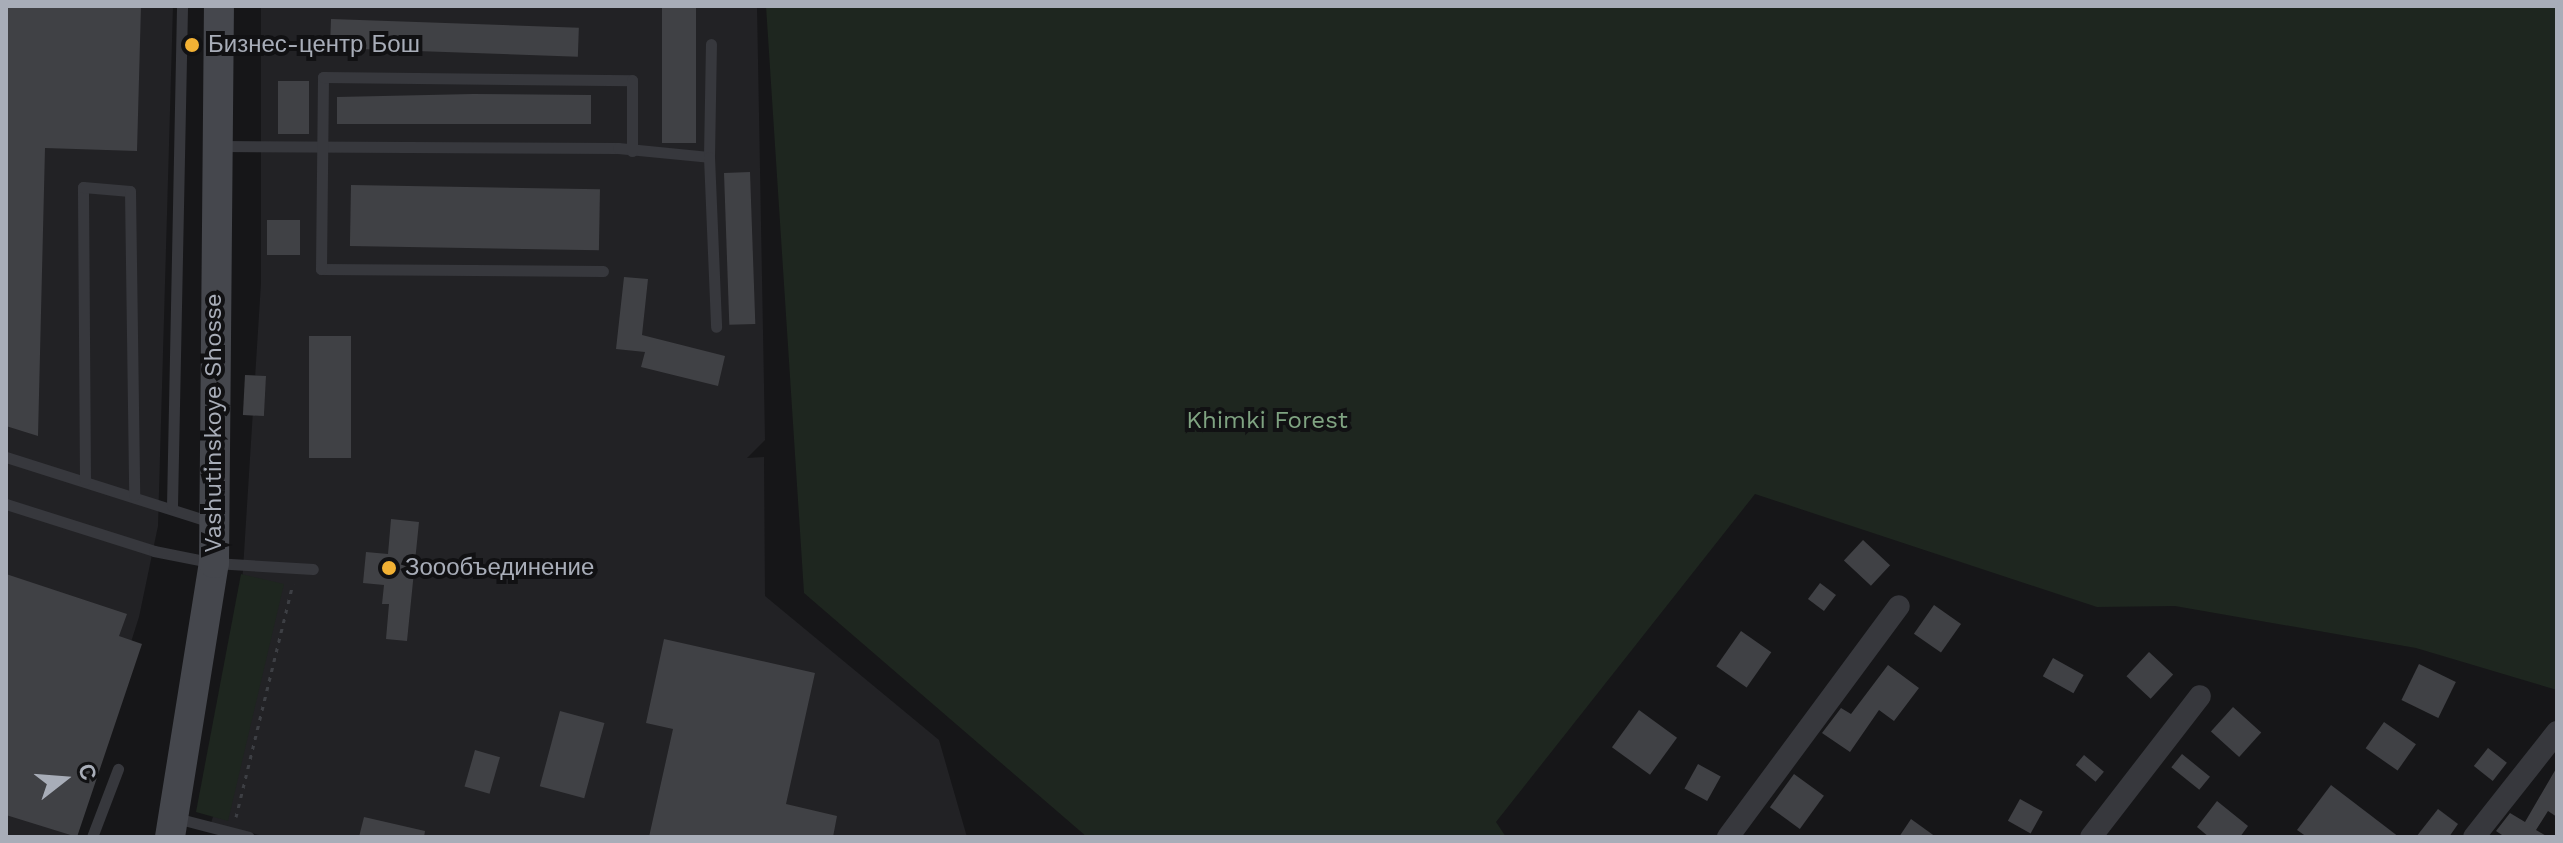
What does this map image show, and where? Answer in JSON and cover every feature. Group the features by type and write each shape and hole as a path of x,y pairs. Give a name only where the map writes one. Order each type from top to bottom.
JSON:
{"street":[{"name":"Vashutinskoye Shosse","path":"172,828 214,563 219,6"},
{"path":"1728,837 1899,606"},
{"path":"2091,837 2200,696"},
{"path":"2474,837 2557,732"}],"lane":[{"path":"172,506 182,6"},
{"path":"711,44 709,157 716,327"},
{"path":"603,271 321,269 323,77 632,80 632,151"},
{"path":"218,146 632,151 709,157"},
{"path":"85,480 83,187 130,191 134,495"},
{"path":"6,457 172,506 214,523"},
{"path":"6,504 154,551 214,563 313,569"},
{"path":"92,837 118,769"},
{"path":"172,828 249,837"}],"path":[{"path":"232,833 296,568"}],"shaded area":[{"path":"6,6 173,6 158,526 139,617 77,811 77,837 6,837"},
{"path":"261,6 757,6 765,440 747,458 764,457 765,596 939,740 967,837 267,837 211,823 231,760 261,283"}],"green space":[{"name":"Khimki Forest","path":"766,6 2557,6 2557,690 2416,648 2175,606 2097,607 1755,494 1496,822 1506,837 1087,837 804,593"},
{"path":"241,574 284,584 228,821 196,812"}],"building":[{"path":"6,6 141,6 137,151 45,148 38,436 6,426"},
{"path":"662,6 696,6 696,143 662,143"},
{"path":"331,19 579,28 578,57 330,48"},
{"path":"278,81 309,81 309,134 278,134"},
{"path":"591,95 591,124 337,124 337,97"},
{"path":"750,172 755,324 729,325 724,173"},
{"path":"351,185 600,189 599,250 350,246"},
{"path":"267,220 300,220 300,255 267,255"},
{"path":"624,277 648,279 642,335 725,356 718,386 641,367 645,352 616,349"},
{"path":"309,336 351,336 351,458 309,458"},
{"path":"245,375 266,376 264,416 243,415"},
{"name":"Зоообъединение","path":"391,519 419,522 407,641 386,639 389,604 382,604 384,585 363,583 366,552 388,554"},
{"path":"1863,540 1890,565 1871,586 1844,560"},
{"path":"6,574 127,614 119,636 142,644 77,837 6,815"},
{"path":"1820,583 1836,595 1824,611 1808,599"},
{"path":"1934,605 1961,624 1941,653 1914,634"},
{"path":"1741,631 1771,652 1747,687 1716,666"},
{"path":"664,639 815,673 786,804 837,816 833,837 649,837 673,729 646,723"},
{"path":"2149,652 2173,675 2151,699 2126,676"},
{"path":"2053,658 2084,675 2073,693 2043,676"},
{"path":"2419,664 2456,682 2438,718 2401,700"},
{"path":"1888,665 1919,688 1894,721 1879,710 1850,752 1822,733 1841,708 1851,714"},
{"path":"2233,707 2261,732 2239,757 2211,732"},
{"path":"1639,710 1677,738 1650,775 1612,747"},
{"path":"560,711 604,723 584,798 540,786"},
{"path":"2384,722 2416,744 2398,771 2366,748"},
{"path":"2488,748 2507,763 2493,781 2474,766"},
{"path":"475,750 500,757 490,794 465,787"},
{"path":"2182,754 2210,777 2199,790 2171,767"},
{"path":"2084,755 2104,772 2096,782 2076,765"},
{"path":"1698,764 1721,777 1707,801 1684,788"},
{"path":"2557,767 2557,817 2548,811 2536,830 2548,837 2505,837 2496,831 2510,813 2525,822"},
{"path":"1794,774 1824,796 1800,829 1770,807"},
{"path":"2331,785 2399,837 2307,837 2297,830"},
{"path":"2020,799 2043,812 2031,833 2008,821"},
{"path":"2217,801 2248,826 2240,837 2209,837 2197,827"},
{"path":"2438,809 2458,824 2449,837 2416,837"},
{"path":"364,817 425,831 424,837 359,837"},
{"path":"1911,819 1936,837 1899,837"}],"place":[{"name":"Бизнес-центр Бош","path":"192,45"},
{"name":"Зоообъединение","path":"389,568"}]}
